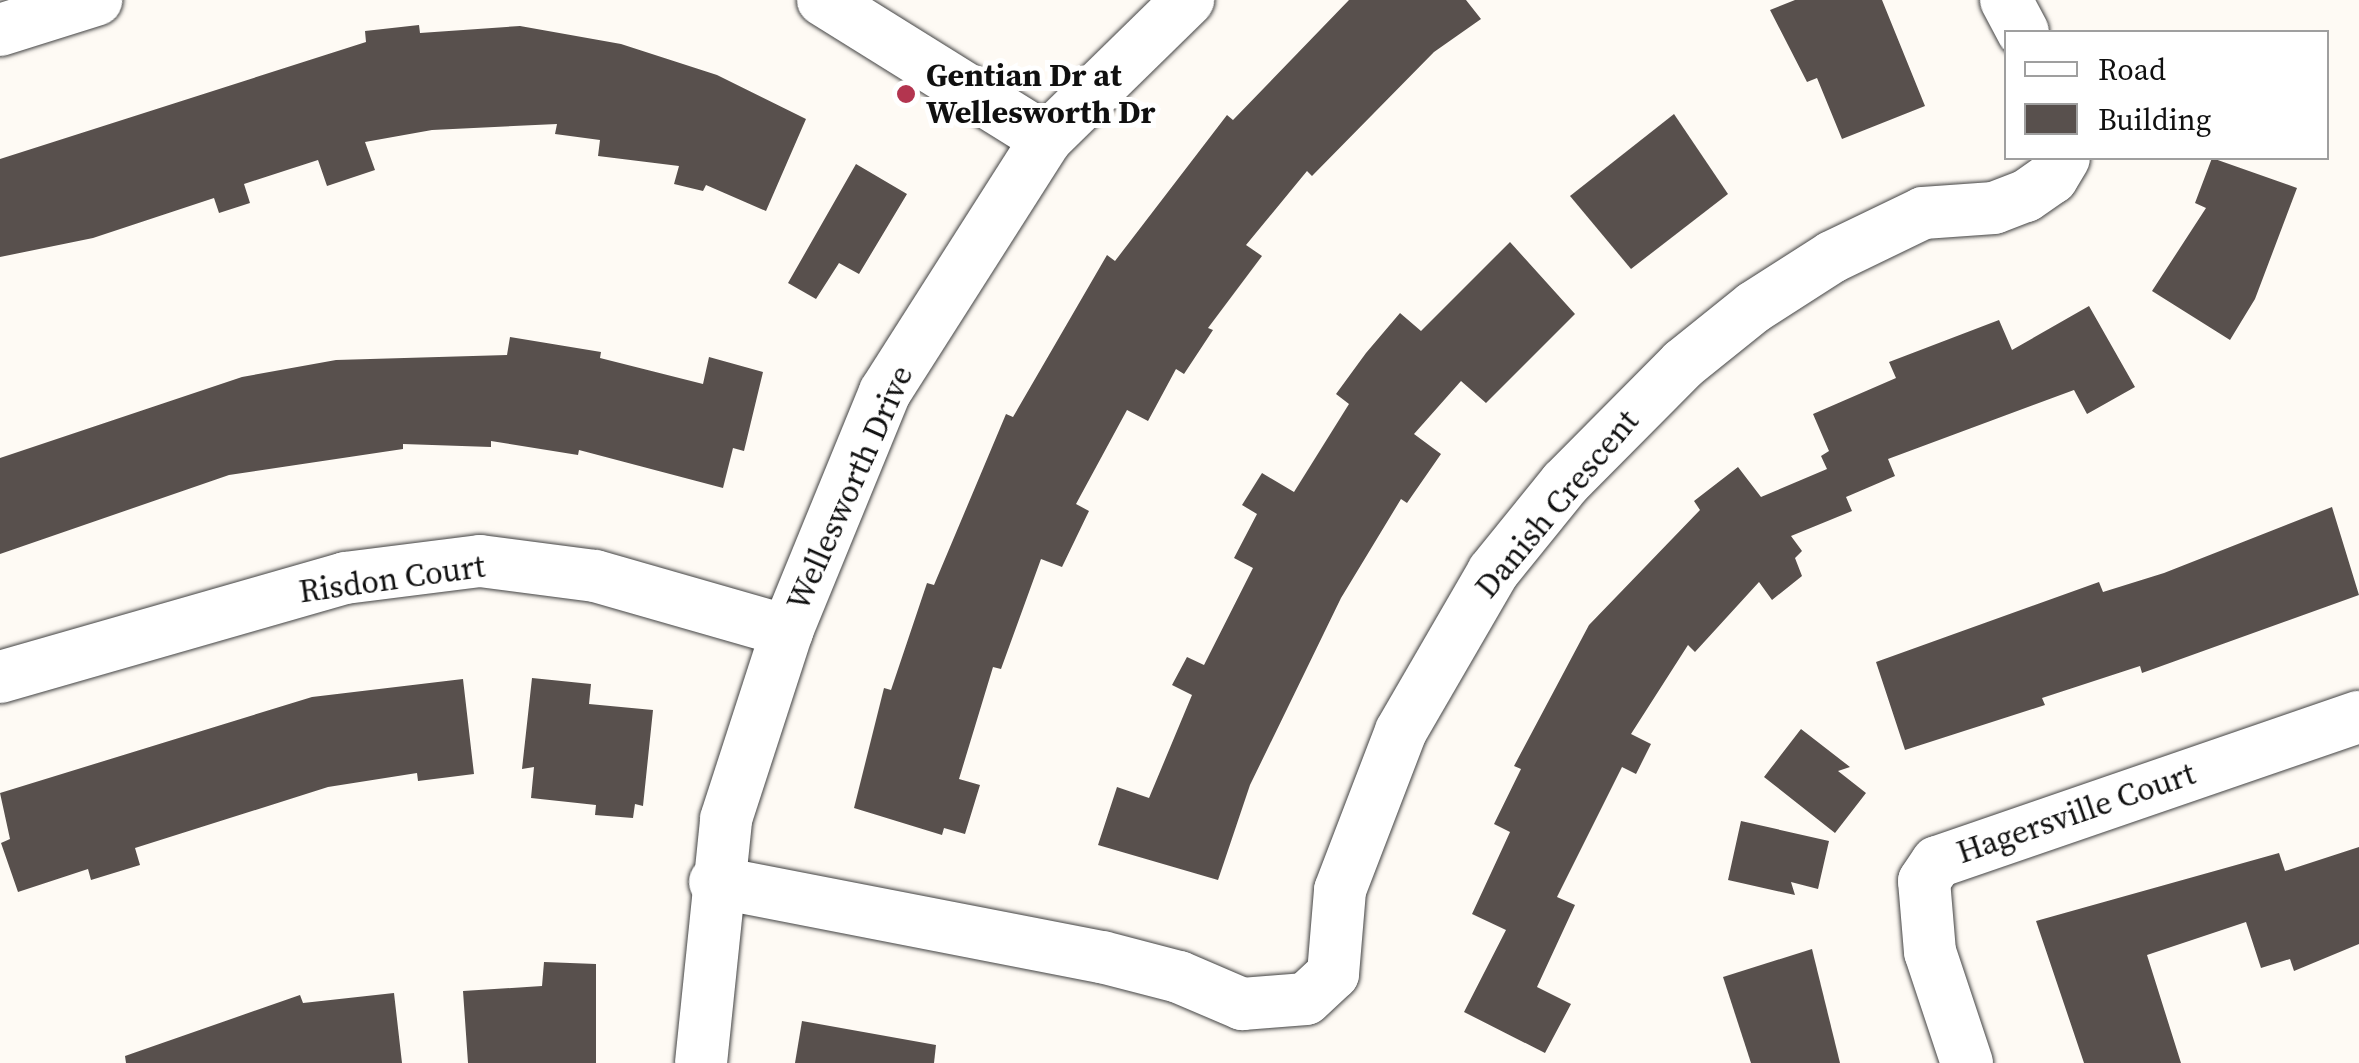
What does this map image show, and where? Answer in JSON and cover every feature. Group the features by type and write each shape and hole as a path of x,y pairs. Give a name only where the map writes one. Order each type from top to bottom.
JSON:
{"street":[{"path":"3,20 96,0"},
{"path":"823,0 1046,139"},
{"name":"Wellesworth Drive","path":"701,1063 715,882 726,819 786,631 885,392 1046,139 1188,0"},
{"path":"2006,0 2022,30"},
{"name":"Danish Crescent","path":"715,882 1102,956 1178,977 1242,1004 1306,998 1333,974 1340,890 1401,731 1493,572 1566,484 1683,364 1754,308 1832,257 1923,214 1994,208 2026,196 2052,178 2063,160"},
{"name":"Risdon Court","path":"0,677 345,578 480,561 595,576 786,631"},
{"name":"Hagersville Court","path":"1967,1063 1930,952 1924,881 1937,862 2359,718"}],"building":[{"path":"1349,0 1466,0 1481,19 1434,52 1312,176 1307,171 1246,245 1262,256 1208,328 1213,330 1184,374 1176,369 1148,421 1127,410 1076,504 1089,511 1062,567 1041,559 1001,669 993,667 959,779 980,785 965,834 944,828 942,835 854,808 884,688 891,690 927,583 934,585 1006,414 1013,417 1107,255 1115,261 1227,115 1233,120"},
{"path":"1795,0 1882,0 1925,106 1842,139 1817,78 1807,82 1770,10"},
{"path":"419,25 420,33 520,26 621,44 717,75 806,119 766,211 706,185 703,191 674,184 679,166 598,156 600,140 555,134 557,124 432,130 365,142 375,170 327,186 318,160 244,184 250,203 219,213 214,198 93,238 0,257 0,159 366,42 365,31"},
{"path":"1674,114 1728,194 1631,269 1570,196"},
{"path":"2211,160 2297,188 2255,299 2230,340 2152,291 2206,208 2195,203"},
{"path":"856,164 907,194 859,274 839,263 816,299 788,283"},
{"path":"1510,242 1575,314 1486,403 1461,381 1414,434 1441,454 1407,503 1401,499 1341,598 1250,785 1218,880 1098,845 1117,787 1149,798 1192,695 1172,685 1187,657 1204,665 1253,568 1234,558 1257,514 1242,505 1262,473 1294,492 1349,404 1336,394 1400,313 1421,331"},
{"path":"2089,306 2135,387 2087,414 2074,390 1888,459 1895,476 1846,497 1852,511 1791,536 1802,551 1795,558 1802,576 1772,600 1759,582 1695,652 1688,645 1631,734 1651,744 1636,774 1622,767 1557,897 1575,905 1537,987 1571,1004 1545,1053 1464,1012 1506,930 1472,914 1510,832 1494,824 1521,769 1514,766 1589,625 1700,510 1694,501 1738,467 1761,497 1827,469 1821,456 1829,451 1813,414 1896,378 1889,362 1999,320 2012,350"},
{"path":"510,337 601,352 600,358 703,384 709,357 763,372 744,451 733,448 723,488 579,450 578,455 491,441 491,447 403,444 403,449 229,475 0,554 0,458 242,377 336,360 507,355"},
{"path":"2332,507 2359,595 2142,673 2140,666 2042,698 2045,705 1905,750 1876,662 2099,582 2103,592 2164,573"},
{"path":"532,678 591,684 589,704 653,710 643,806 635,804 633,818 595,815 596,805 531,798 534,767 522,769"},
{"path":"463,679 474,774 418,781 417,773 328,787 135,848 140,865 91,880 88,869 18,892 1,843 10,839 0,793 312,697"},
{"path":"1801,729 1850,767 1838,771 1866,793 1835,833 1764,777"},
{"path":"1741,821 1829,841 1818,889 1791,882 1795,895 1728,880"},
{"path":"2359,847 2359,944 2294,971 2290,959 2261,968 2246,922 2147,955 2181,1063 2084,1063 2036,921 2279,853 2285,871"},
{"path":"1812,949 1840,1063 1751,1063 1723,977"},
{"path":"544,962 596,964 596,1063 468,1063 463,991 542,986"},
{"path":"394,993 402,1063 126,1063 125,1056 300,995 303,1003"},
{"path":"802,1021 936,1045 934,1063 795,1063"}],"place":[{"name":"Gentian Dr at Wellesworth Dr","path":"906,94"}]}
